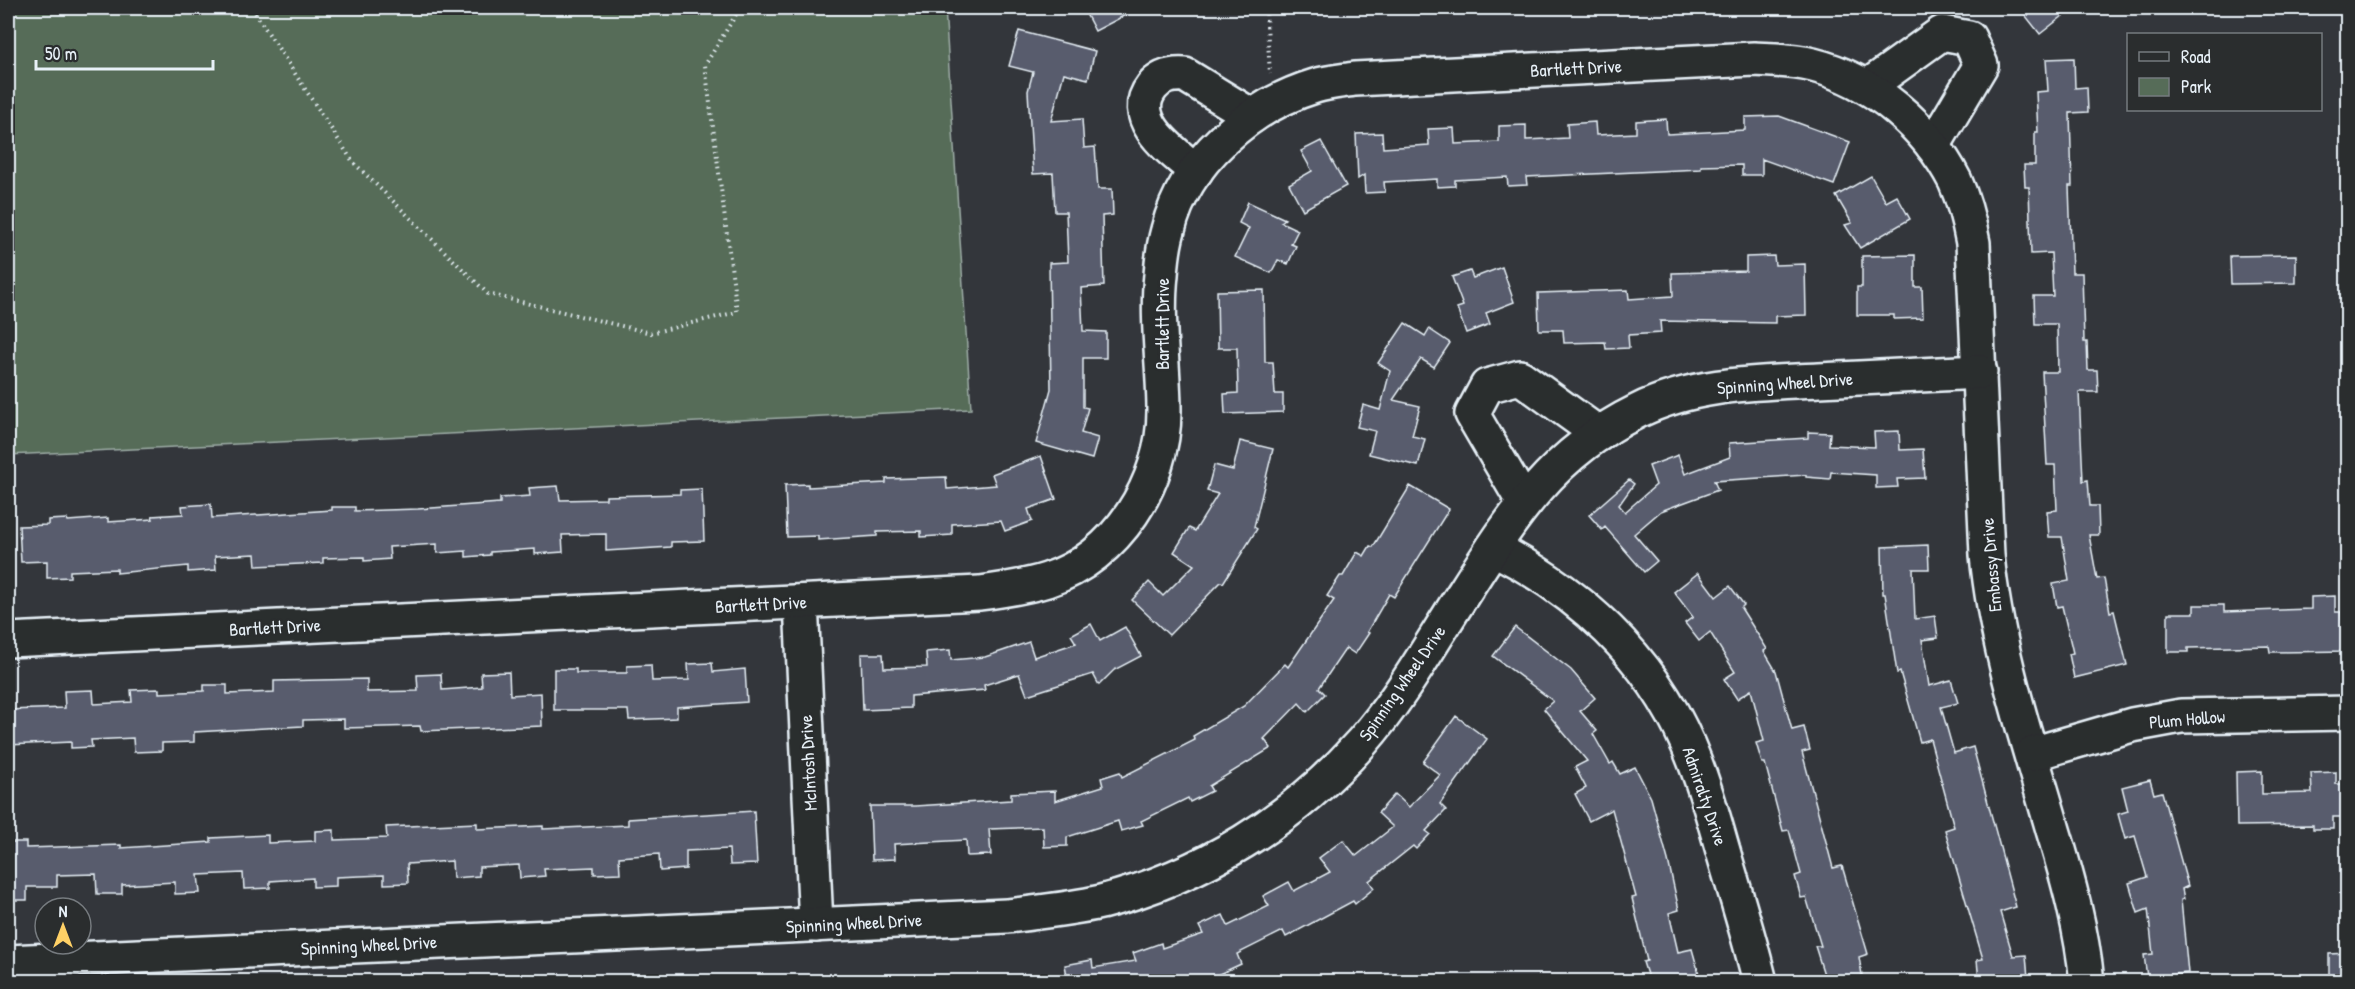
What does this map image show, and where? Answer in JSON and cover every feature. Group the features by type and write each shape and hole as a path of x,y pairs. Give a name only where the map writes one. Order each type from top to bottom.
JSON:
{"street":[{"path":"1867,87 1942,33 1969,38 1981,65 1933,146"},
{"name":"Bartlett Drive","path":"8,640 980,593 1014,589 1048,580 1093,555 1114,536 1132,514 1152,476 1160,449 1164,413 1161,276 1168,230 1177,204 1196,171 1222,141 1252,116 1284,98 1316,86 1355,78 1754,59 1792,60 1835,71 1867,87 1908,119"},
{"path":"1196,171 1163,142 1148,123 1144,112 1145,99 1153,86 1173,74 1185,75 1252,116"},
{"name":"Embassy Drive","path":"1908,119 1933,146 1956,183 1967,213 1971,233 1980,372 1987,555 1991,599 2000,643 2069,884 2087,981"},
{"name":"Spinning Wheel Drive","path":"8,962 71,970 816,925 1007,916 1066,909 1147,888 1223,854 1264,829 1303,800 1329,776 1363,741 1413,671 1524,503 1568,458 1599,434 1637,411 1662,401 1688,392 1732,384 1980,372"},
{"path":"1524,503 1472,414 1487,386 1520,377 1599,434"},
{"name":"Admiralty Drive","path":"1493,548 1551,581 1585,607 1630,652 1667,705 1688,743 1704,783 1760,981"},
{"name":"McIntosh Drive","path":"801,602 816,925"},
{"name":"Plum Hollow","path":"2032,754 2132,725 2181,716 2348,712"}],"path":[{"path":"252,8 353,162 488,294 651,333 736,312 705,65 740,8"},
{"path":"1266,8 1270,78 1284,98"}],"green space":[{"path":"8,8 945,8 971,409 8,455"}],"building":[{"path":"1083,8 1139,8 1095,31"},
{"path":"2034,8 2073,8 2040,34 2025,15"},
{"path":"1019,31 1095,51 1088,79 1064,73 1051,121 1082,119 1084,148 1095,147 1098,189 1112,189 1113,215 1102,216 1104,286 1081,288 1083,331 1106,332 1106,358 1083,358 1083,407 1088,408 1081,433 1098,438 1092,459 1036,443 1051,389 1049,263 1068,262 1066,212 1055,212 1053,173 1033,174 1028,91 1033,72 1009,66"},
{"path":"2074,58 2075,88 2087,87 2088,112 2070,113 2072,186 2069,186 2072,273 2082,273 2084,342 2087,342 2088,370 2097,370 2098,392 2079,392 2083,481 2088,480 2090,506 2098,506 2099,535 2089,535 2097,579 2104,578 2110,612 2114,611 2127,665 2074,678 2069,654 2073,653 2062,606 2057,607 2053,584 2069,581 2062,537 2049,537 2047,511 2057,510 2055,465 2047,465 2042,372 2058,372 2057,324 2035,324 2034,296 2053,296 2051,253 2031,254 2029,187 2025,187 2024,165 2035,165 2035,132 2038,132 2036,92 2048,91 2046,59"},
{"path":"1779,116 1850,142 1834,185 1762,159 1762,175 1742,175 1742,165 1701,166 1701,169 1526,177 1527,185 1508,186 1507,177 1455,180 1455,186 1437,187 1437,179 1384,182 1385,192 1365,193 1364,175 1358,179 1356,134 1382,133 1383,148 1429,145 1428,129 1454,128 1455,144 1499,142 1499,126 1526,125 1526,140 1568,138 1567,124 1595,122 1596,135 1636,133 1636,121 1666,119 1667,134 1745,130 1745,117"},
{"path":"1321,141 1346,186 1303,210 1289,184 1312,171 1301,151"},
{"path":"1871,176 1886,202 1897,196 1910,219 1860,248 1845,225 1852,223 1836,196"},
{"path":"1248,202 1285,219 1281,222 1298,230 1291,244 1296,246 1288,264 1278,260 1271,273 1235,257 1249,228 1239,223"},
{"path":"1915,255 1915,287 1922,287 1923,318 1894,319 1894,315 1857,315 1857,287 1862,287 1862,256"},
{"path":"2296,255 2296,283 2231,284 2230,256"},
{"path":"1774,256 1775,265 1805,264 1806,315 1775,316 1775,323 1660,321 1661,333 1628,335 1629,348 1606,349 1605,342 1564,343 1563,330 1539,330 1538,293 1628,290 1629,299 1673,296 1672,273 1746,271 1746,257"},
{"path":"1502,267 1514,302 1486,313 1490,324 1466,333 1457,308 1463,306 1452,277 1470,271 1473,278"},
{"path":"1264,290 1265,362 1273,362 1275,394 1283,394 1283,412 1225,414 1224,394 1238,393 1237,348 1218,348 1217,291"},
{"path":"1405,323 1425,336 1429,329 1450,343 1434,367 1421,359 1393,400 1420,406 1412,436 1425,439 1418,466 1369,454 1375,431 1357,427 1363,405 1380,410 1390,371 1378,363"},
{"path":"1899,431 1900,450 1923,449 1925,478 1897,479 1898,487 1876,488 1876,475 1831,472 1830,479 1806,477 1806,475 1714,481 1718,490 1661,511 1634,534 1657,561 1644,572 1605,527 1602,530 1589,515 1629,480 1634,484 1619,505 1625,512 1656,485 1649,466 1678,455 1685,474 1730,457 1729,443 1808,438 1808,432 1830,433 1829,445 1875,447 1874,432"},
{"path":"1240,441 1273,449 1254,527 1257,529 1223,583 1221,582 1169,635 1132,600 1149,582 1163,596 1194,565 1174,552 1189,528 1195,531 1218,494 1207,491 1214,465 1233,470"},
{"path":"1041,456 1056,499 1028,509 1032,521 1005,531 1001,521 952,524 952,535 921,537 921,531 877,532 877,536 818,540 818,536 787,537 785,485 808,484 808,487 886,483 886,479 946,477 947,489 996,485 992,474"},
{"path":"558,486 560,500 680,494 680,490 702,489 704,541 671,542 671,547 606,551 606,534 562,535 563,552 535,554 535,549 490,552 490,555 466,557 466,551 437,553 437,544 389,547 390,559 364,561 364,557 323,558 323,563 256,566 255,554 215,556 216,570 188,572 188,566 117,573 117,569 70,571 70,577 47,578 47,561 21,562 19,526 48,525 48,520 108,518 108,522 153,519 152,516 183,514 182,506 211,504 212,518 332,510 332,507 355,507 355,511 418,509 500,503 500,498 530,496 529,488"},
{"path":"1410,486 1449,509 1394,597 1389,594 1367,632 1369,633 1355,654 1346,648 1319,688 1325,694 1307,712 1299,703 1264,739 1271,748 1209,786 1212,791 1190,802 1188,798 1141,821 1143,825 1121,831 1118,821 1067,837 1067,846 1044,847 1043,827 989,829 991,855 967,856 966,840 894,844 895,859 872,860 870,806 915,806 1011,800 1011,793 1055,791 1055,801 1103,786 1101,778 1120,772 1122,777 1195,740 1193,736 1244,706 1285,664 1288,667 1334,600 1327,596 1340,576 1343,576 1357,552 1364,556 1370,546 1373,547"},
{"path":"1928,545 1929,569 1913,569 1915,619 1935,616 1938,638 1922,640 1929,686 1951,680 1958,703 1941,707 1954,753 1973,747 2016,907 2000,912 2013,956 2026,955 2028,978 2021,979 2021,981 1979,981 1977,960 1983,959 1945,830 1954,827 1930,739 1920,742 1900,672 1897,673 1885,594 1883,594 1882,547"},
{"path":"1698,573 1716,597 1730,586 1744,605 1741,608 1767,649 1764,651 1776,671 1792,730 1804,727 1810,750 1802,752 1833,868 1842,866 1868,954 1859,957 1863,981 1826,981 1815,946 1821,946 1806,897 1801,898 1795,876 1801,874 1789,830 1783,831 1765,763 1762,763 1756,743 1764,741 1751,690 1737,699 1724,679 1735,672 1710,632 1699,641 1685,623 1693,617 1674,592"},
{"path":"2335,596 2335,612 2341,612 2342,623 2348,623 2348,651 2270,652 2269,646 2188,648 2188,652 2168,652 2168,613 2194,613 2194,605 2224,605 2224,612 2311,609 2311,597"},
{"path":"1091,624 1100,641 1125,627 1141,656 1114,670 1099,685 1093,674 1027,695 1019,674 984,685 985,690 911,696 911,708 863,710 861,654 883,654 884,668 927,667 926,652 950,650 951,660 985,657 1029,642 1034,657 1076,643 1071,635"},
{"path":"1515,627 1571,670 1595,698 1580,711 1597,731 1593,734 1610,764 1613,762 1620,774 1635,767 1651,798 1668,860 1679,910 1669,913 1678,952 1692,949 1701,981 1649,981 1643,962 1647,961 1632,898 1636,897 1612,809 1589,821 1575,794 1586,788 1575,767 1587,761 1544,709 1553,701 1493,656"},
{"path":"712,663 713,672 745,669 747,702 677,707 677,718 629,720 628,710 554,710 554,669 576,669 576,673 627,673 627,666 651,665 652,681 689,680 688,664"},
{"path":"509,672 510,695 541,693 542,726 421,731 420,726 344,728 344,719 303,720 303,726 194,732 194,742 162,743 162,751 134,752 133,738 91,740 92,747 71,748 71,742 8,745 8,710 65,708 64,691 93,690 94,704 132,702 131,690 159,689 159,693 204,691 204,685 227,685 227,694 274,692 274,681 367,679 367,692 418,691 417,675 441,674 442,690 482,687 481,673"},
{"path":"1456,716 1487,739 1440,804 1446,810 1426,831 1430,834 1416,849 1413,846 1369,881 1374,888 1355,904 1353,901 1286,937 1283,931 1237,954 1241,964 1204,981 1068,981 1065,965 1092,960 1093,968 1136,961 1133,953 1161,943 1162,948 1203,934 1199,926 1223,915 1228,926 1269,906 1263,896 1289,882 1294,891 1330,872 1319,858 1343,840 1356,856 1393,827 1378,813 1395,794 1409,807 1440,775 1423,762"},
{"path":"2262,771 2262,794 2312,793 2311,773 2336,772 2336,784 2348,784 2348,817 2333,817 2333,829 2313,829 2313,825 2237,826 2236,772"},
{"path":"2150,780 2154,794 2162,792 2188,886 2182,889 2184,899 2181,900 2188,973 2147,977 2144,955 2153,954 2148,909 2138,913 2129,883 2147,877 2135,836 2125,839 2118,814 2128,811 2122,787"},
{"path":"754,811 757,864 730,865 729,849 686,851 686,869 660,871 659,854 619,857 620,873 594,874 594,867 544,869 545,876 520,878 519,865 479,867 479,876 453,878 452,861 407,864 408,883 384,884 384,875 336,877 336,886 313,887 313,878 270,881 270,888 244,889 243,873 198,875 200,893 175,894 175,882 122,885 122,894 97,894 96,874 57,875 57,887 27,887 27,900 8,900 8,842 26,842 26,848 121,845 121,848 211,842 211,838 268,835 268,843 315,841 315,831 334,830 334,840 387,838 386,827 477,823 477,829 543,826 543,829 628,825 628,819"},
{"path":"2348,953 2348,981 2329,981 2329,954"}]}
